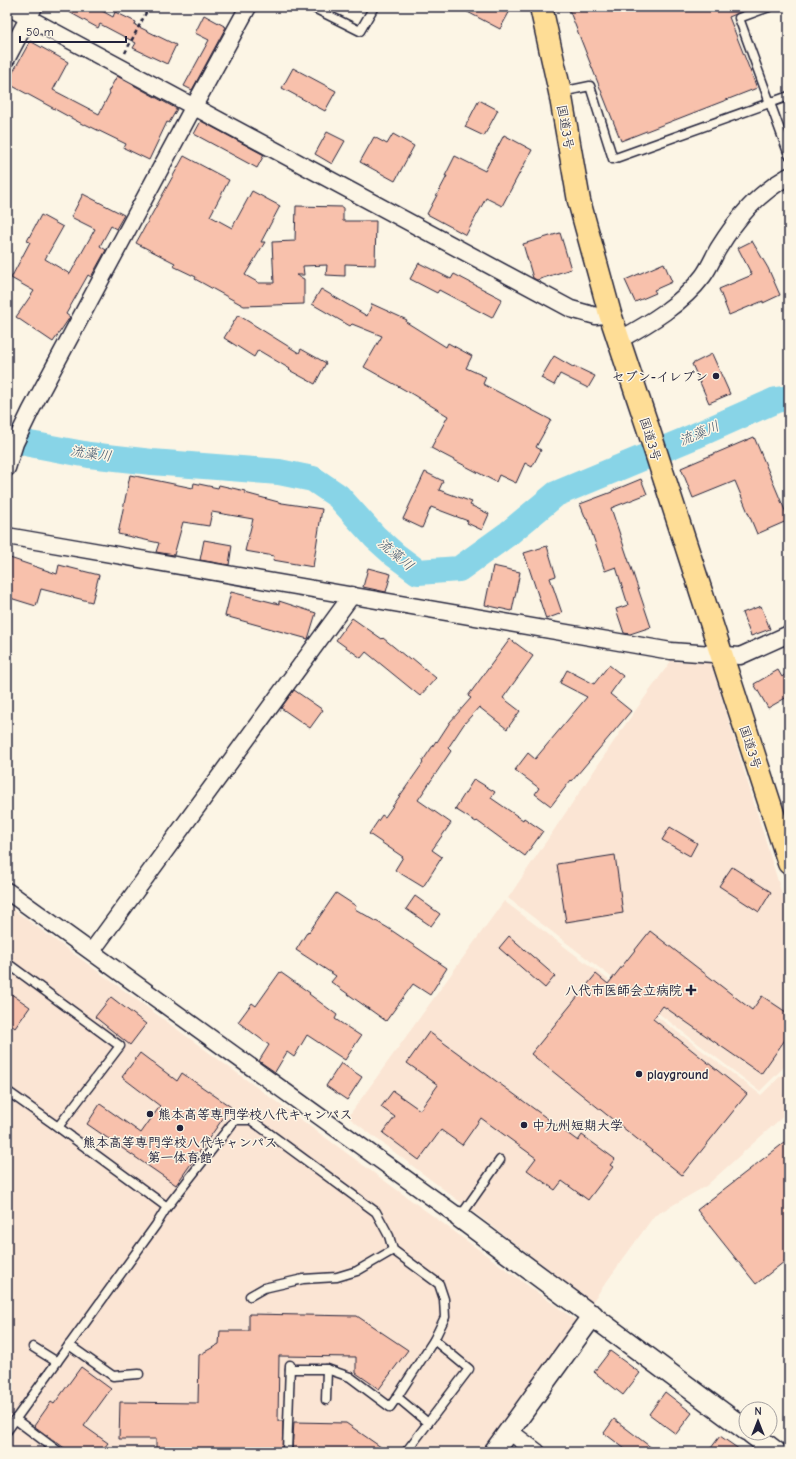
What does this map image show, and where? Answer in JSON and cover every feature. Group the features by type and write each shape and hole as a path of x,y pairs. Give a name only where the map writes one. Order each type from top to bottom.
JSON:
{"highway":[{"name":"国道3号","path":"541,7 560,92 579,201 610,314 722,654 782,829 789,863"}],"street":[{"path":"8,7 31,12 118,65 571,309 596,316 610,314"},
{"path":"7,468 15,443 31,410 248,7"},
{"path":"7,58 31,12"},
{"path":"619,340 680,302 704,276 717,250 734,223 762,194 789,176"},
{"path":"7,536 671,651 740,656 789,634"},
{"path":"92,951 352,595"},
{"path":"7,891 92,951 459,1218 738,1424"},
{"path":"494,1452 592,1315"},
{"path":"509,1431 537,1452"},
{"path":"762,1441 776,1452"}],"lane":[{"path":"312,7 360,31 374,7"},
{"path":"769,7 739,18 789,155"},
{"path":"560,92 590,86 613,159 789,96"},
{"path":"7,963 120,1046 58,1127"},
{"path":"7,1091 167,1207"},
{"path":"7,1431 156,1225 167,1207 235,1120 251,1120 376,1212 389,1236 393,1250 440,1284 444,1299 445,1317 434,1340 390,1407 350,1377 327,1370 290,1367 287,1452"},
{"path":"459,1218 500,1160"},
{"path":"250,1296 264,1288 304,1279 337,1277 357,1271 393,1250"},
{"path":"406,1452 469,1368 434,1340"},
{"path":"69,1345 113,1376 139,1374"},
{"path":"33,1347 57,1362"},
{"path":"326,1400 327,1370"},
{"path":"397,1397 428,1423"},
{"path":"15,1419 59,1452"}],"path":[{"path":"118,65 149,7"}],"shaded area":[{"path":"671,661 711,663 789,917 789,1062 760,1091 508,898 625,725"},
{"path":"504,901 761,1095 789,1068 789,1111 706,1186 654,1216 592,1302 348,1117"},
{"name":"熊本高等専門学校八代キャンパス","path":"7,905 578,1322 493,1452 7,1452"}],"building":[{"path":"60,7 95,7 113,17 115,12 136,22 135,25 176,45 167,64 133,48 136,43 100,24 98,28"},
{"path":"458,7 512,7 500,29"},
{"path":"568,7 753,7 729,17 757,88 621,141"},
{"path":"204,15 226,27 192,90 184,86 209,40 195,33"},
{"path":"30,41 68,62 53,90 99,114 110,93 108,92 117,76 177,109 169,123 167,122 149,160 124,148 126,144 85,124 84,125 7,83"},
{"path":"293,68 336,91 325,111 282,88"},
{"path":"479,100 498,110 484,136 465,127"},
{"path":"201,121 264,155 257,168 194,134"},
{"path":"327,132 345,141 332,164 315,154"},
{"path":"393,134 414,146 395,181 360,162 374,137 387,144"},
{"path":"504,135 532,150 502,206 486,198 466,235 427,214 447,176 445,176 455,156 485,171"},
{"path":"184,156 229,180 210,216 232,228 252,191 280,206 261,242 265,242 245,275 259,283 274,283 272,242 295,241 296,206 343,207 343,221 376,221 375,265 345,264 345,276 326,275 327,265 303,266 304,275 296,275 304,279 304,304 244,306 195,279 196,277 173,266 175,263 136,243"},
{"path":"83,194 124,215 116,229 111,226 100,246 106,250 91,277 88,275 66,314 70,317 53,342 16,317 34,291 11,278 30,242 27,241 41,215 63,227 45,259 70,274 95,229 71,217"},
{"path":"560,233 571,269 537,280 533,278 523,244"},
{"path":"752,241 768,268 780,295 763,303 763,301 729,315 719,289 752,275 738,248"},
{"path":"419,263 451,279 454,274 502,299 492,318 439,290 437,293 410,279"},
{"path":"664,263 672,282 654,290 656,293 635,302 625,280"},
{"path":"321,289 367,316 372,304 407,320 406,322 446,347 448,343 472,356 466,368 486,377 483,384 551,420 536,447 541,450 532,467 525,463 516,483 499,475 496,482 431,448 448,416 364,367 382,336 352,324 350,326 312,304"},
{"path":"238,315 299,353 301,349 326,363 315,384 289,370 290,369 258,350 254,357 224,338"},
{"path":"712,354 730,394 709,403 692,364"},
{"path":"554,356 573,367 574,366 595,376 588,388 560,374 554,385 541,378"},
{"path":"754,437 789,520 757,534 735,481 693,498 681,468"},
{"path":"425,472 443,481 439,490 472,502 470,505 489,514 482,530 467,523 468,521 431,507 422,528 403,519"},
{"path":"130,475 193,488 194,483 218,488 219,485 245,491 245,493 282,503 322,509 313,567 273,560 274,556 245,551 253,519 212,512 209,526 183,522 174,555 156,552 159,543 118,534"},
{"path":"641,479 647,494 611,508 651,627 630,634 624,633 616,609 628,605 616,567 605,571 587,519 580,504"},
{"path":"204,540 232,545 229,565 200,560"},
{"path":"547,546 556,576 550,578 562,613 546,619 524,553"},
{"path":"7,557 57,574 59,565 99,575 92,602 41,589 36,606 7,597"},
{"path":"493,566 520,572 512,611 485,605"},
{"path":"368,568 391,574 386,592 363,587"},
{"path":"231,592 279,604 279,601 316,613 308,639 225,616"},
{"path":"761,606 770,629 751,636 742,613"},
{"path":"352,618 382,639 383,638 410,660 412,658 436,678 420,696 366,652 361,658 336,640"},
{"path":"510,639 533,656 503,698 520,711 507,729 479,707 464,724 448,748 451,751 418,800 451,823 432,850 442,857 423,887 395,870 403,857 369,834 382,815 385,817 423,763 422,762 436,741 437,742 450,722 471,698 468,696"},
{"path":"609,665 623,676 610,694 631,711 572,781 571,780 551,806 535,794 539,788 515,770 528,753 535,759 587,697 560,683 567,670 594,684"},
{"path":"778,670 782,677 789,671 789,696 768,708 754,684"},
{"path":"294,690 323,710 310,728 281,708"},
{"path":"474,779 495,792 491,798 523,820 524,818 543,831 525,856 477,821 476,822 455,809"},
{"path":"670,827 697,843 690,856 662,840"},
{"path":"615,855 623,913 566,922 557,864"},
{"path":"732,867 771,892 759,912 719,886"},
{"path":"336,893 356,906 355,909 388,928 447,968 430,995 413,984 386,1021 331,982 336,976 296,950"},
{"path":"415,896 440,914 431,926 406,909"},
{"name":"playground","path":"650,931 752,1010 762,996 789,1014 789,1034 761,1074 663,1006 653,1019 747,1094 682,1175 531,1054 596,974 608,984"},
{"path":"509,936 555,976 545,988 499,948"},
{"path":"280,972 310,993 309,994 337,1015 335,1019 361,1036 345,1060 307,1035 294,1057 287,1052 275,1072 259,1061 269,1045 238,1022 252,1003 256,1006"},
{"path":"7,991 30,1007 15,1028 7,1022"},
{"path":"111,997 146,1024 130,1045 95,1017"},
{"path":"429,1032 578,1141 582,1135 615,1159 610,1165 613,1167 588,1200 562,1181 555,1190 527,1170 536,1158 481,1118 462,1145 441,1130 419,1160 383,1133 395,1117 381,1107 393,1091 420,1110 438,1085 407,1063"},
{"name":"熊本高等専門学校八代キャンパス 第一体育館","path":"140,1053 177,1081 182,1073 231,1107 176,1185 87,1124 100,1104 141,1133 160,1106 122,1077"},
{"path":"341,1063 362,1077 347,1100 326,1086"},
{"path":"789,1139 789,1258 756,1284 697,1210"},
{"path":"249,1314 357,1316 408,1350 379,1389 356,1373 356,1357 279,1356 278,1421 283,1421 282,1452 156,1452 156,1439 119,1439 120,1402 198,1403 199,1355 219,1344 220,1331 249,1331"},
{"path":"610,1351 640,1373 623,1395 594,1372"},
{"path":"81,1367 111,1389 84,1426 108,1443 101,1452 70,1452 34,1426 51,1402 54,1404"},
{"path":"665,1392 692,1413 676,1434 649,1414"},
{"path":"614,1419 657,1452 629,1452 604,1433"},
{"path":"294,1422 346,1423 388,1452 292,1452"},
{"path":"720,1436 743,1452 708,1452"}],"waterway":[{"name":"流藻川","path":"7,437 30,444 89,455 152,462 279,472 313,479 338,496 375,537 395,555 418,572 459,569 509,533 556,494 695,436 776,400 789,398"}],"place":[{"name":"セブン-イレブン","path":"716,376"},
{"name":"八代市医師会立病院","path":"691,990"},
{"name":"playground","path":"639,1074"},
{"name":"熊本高等専門学校八代キャンパス","path":"150,1114"},
{"name":"中九州短期大学","path":"524,1125"},
{"name":"熊本高等専門学校八代キャンパス 第一体育館","path":"180,1128"}]}
